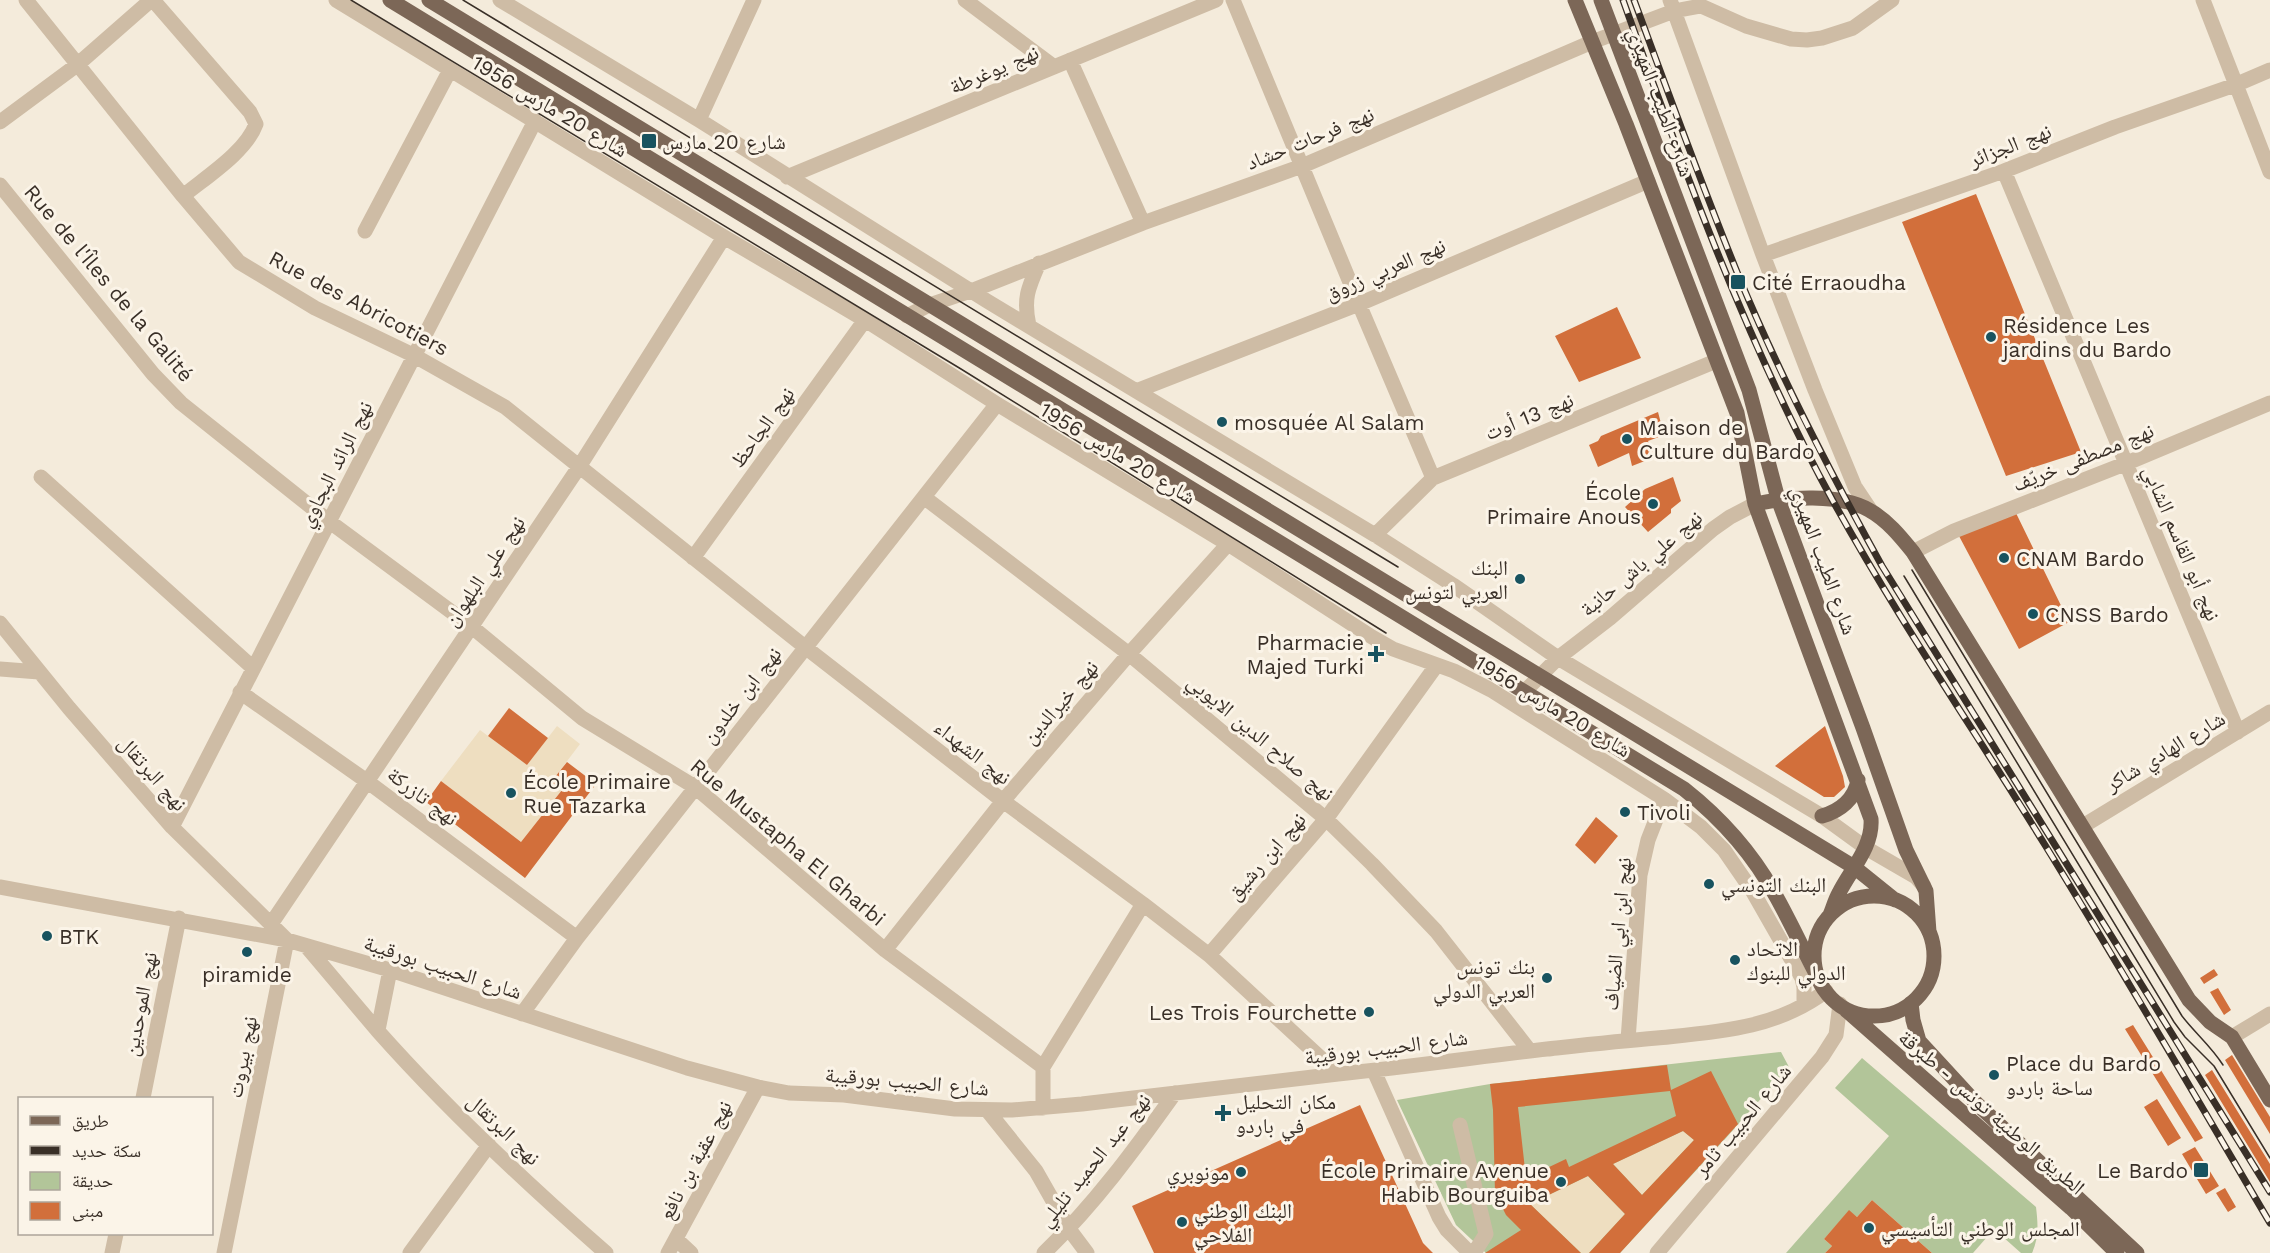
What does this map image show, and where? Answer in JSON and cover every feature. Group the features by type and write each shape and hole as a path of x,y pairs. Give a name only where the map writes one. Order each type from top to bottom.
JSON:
{"main road":[{"name":"شارع 20 مارس 1956","path":"390,0 1684,789 1738,840 1764,877 1823,986"},
{"name":"شارع 20 مارس 1956","path":"429,0 1854,867 1895,900"},
{"name":"شارع الطيب المهيري","path":"1575,0 1648,181 1737,413 1755,504 1871,819 1871,832 1866,848 1839,893 1830,915"},
{"name":"شارع الطيب المهيري","path":"1601,0 1749,390 1778,499 1906,850 1924,885 1928,901 1929,932"},
{"path":"756,222 767,205"},
{"path":"1755,504 1778,499 1808,498 1846,502 1871,511 1892,528 1912,552 2189,1000 2210,1022 2232,1037 2270,1100"},
{"path":"1822,816 1830,814 1853,795 1858,780"},
{"path":"1872,896 1895,900 1912,910 1929,932 1934,951 1933,965 1926,986 1911,1003 1888,1014 1863,1014 1840,1004 1823,986 1816,968 1816,940 1830,915 1849,901 1872,896"},
{"name":"الطريق الوطنية تونس - طبرقة","path":"1911,1003 1919,1041 1976,1103 2137,1253"},
{"name":"الطريق الوطنية تونس - طبرقة","path":"1840,1004 1881,1043 2071,1208 2117,1253"}],"street":[{"name":"Rue des Abricotiers","path":"26,0 228,250 252,271 315,308 413,355 504,407 579,467"},
{"path":"0,122 77,65 152,0 249,112 256,124 244,144 183,196"},
{"name":"شارع 20 مارس 1956","path":"336,0 724,237 865,320 997,404 1228,544 1379,641 1393,649 1465,676 1491,690 1664,800 1701,827 1724,850 1753,892 1802,978 1804,1005"},
{"name":"شارع 20 مارس 1956","path":"500,0 699,120 1136,392 1375,535 1453,585 1558,658 1822,816 1866,848"},
{"path":"699,120 754,0"},
{"path":"966,0 1053,66"},
{"name":"نهج يوغرطة","path":"788,177 1216,0"},
{"path":"1233,0 1433,478"},
{"path":"1702,3 1746,26 1791,39 1807,40 1822,38 1853,27 1892,0"},
{"path":"2203,0 2270,172"},
{"name":"نهج فرحات حشاد","path":"906,316 929,305 971,291 1143,223 1302,166 1613,34 1672,6 1702,3"},
{"path":"1672,6 1763,255 1855,487 1871,511"},
{"path":"1070,60 1143,223"},
{"path":"365,231 450,70"},
{"name":"نهج الجزائر","path":"1763,255 2004,171 2270,70"},
{"name":"نهج الرائد البجاوي","path":"172,827 535,121"},
{"name":"نهج أبو القاسم الشابي","path":"2004,171 2238,732"},
{"name":"نهج العربي زروق","path":"1136,392 1359,304 1648,181"},
{"name":"Rue de l'Îles de la Galité","path":"0,185 168,391 330,522 472,627"},
{"name":"نهج علي البلهوان","path":"271,924 579,467 724,237"},
{"path":"1029,326 1025,309 1027,291 1039,263"},
{"name":"نهج الجاحظ","path":"693,558 865,320"},
{"name":"نهج 13 أوت","path":"1375,535 1433,478 1716,362"},
{"name":"نهج مصطفى خريّف","path":"1912,552 1954,531 2127,464 2270,403"},
{"name":"نهج ابن خلدون","path":"522,1014 577,938 997,404"},
{"name":"نهج الشهداء","path":"579,467 1003,801 1209,955 1338,1074"},
{"path":"41,477 253,668"},
{"name":"نهج صلاح الدين الايوبي","path":"925,498 1129,654 1326,819 1436,932 1530,1051"},
{"name":"نهج علي باش حانبة","path":"1525,691 1558,658 1610,618 1713,529 1755,504"},
{"name":"نهج خيرالدين","path":"885,950 1003,801 1129,654 1228,544"},
{"name":"نهج البرتقال","path":"0,623 172,827 287,940"},
{"name":"Rue Mustapha El Gharbi","path":"472,627 582,718 695,787 885,950 1043,1067"},
{"name":"نهج ابن رشيق","path":"1209,955 1326,819 1436,666"},
{"path":"0,669 39,672"},
{"name":"نهج تازركة","path":"240,693 368,782 577,938"},
{"name":"شارع الهادي شاكر","path":"2083,826 2270,712"},
{"name":"نهج ابن ابي الضياف","path":"1629,1040 1640,875 1648,840 1664,800"},
{"path":"1866,848 1916,877 1924,885"},
{"name":"شارع الحبيب بورقيبة","path":"0,887 179,918 287,940 390,970 667,1062 758,1087 800,1094 844,1095 955,1109 1043,1108 1722,1031 1758,1025 1784,1016 1804,1005 1823,986"},
{"path":"1043,1108 1043,1067 1143,904"},
{"name":"نهج الموحدين","path":"143,1097 179,918"},
{"name":"نهج بيروت","path":"224,1253 287,940"},
{"name":"نهج البرتقال","path":"306,946 378,1030 489,1145 606,1253"},
{"path":"378,1030 390,970"},
{"name":"شارع الحبيب ثامر","path":"1657,1253 1822,1057 1836,1035 1840,1004"},
{"path":"2232,1037 2270,1014"},
{"path":"1374,1071 1439,1217 1447,1230 1472,1253 1486,1234 1460,1125"},
{"name":"نهج عقبة بن نافع","path":"668,1253 758,1087"},
{"name":"نهج عبد الحميد تليلي","path":"1044,1253 1069,1229 1132,1153 1175,1093"},
{"path":"987,1110 1036,1171 1069,1229 1087,1253"},
{"path":"410,1253 489,1145"},
{"path":"112,1253 116,1235"},
{"path":"676,1239 691,1253"}],"green space":[{"name":"École Primaire Avenue Habib Bourguiba","path":"1781,1052 1789,1067 1620,1253 1486,1253 1456,1225 1397,1100 1490,1084"},
{"path":"1862,1058 2036,1207 2036,1242 2032,1253 2021,1253 1994,1229 1973,1253 1932,1253 1872,1200 1857,1217 1849,1211 1824,1239 1832,1246 1825,1253 1786,1253 1889,1136 1835,1088"}],"shaded area":[{"path":"557,726 580,744 552,781 562,790 521,842 441,781 480,730 527,765"},
{"path":"1683,1131 1694,1140 1642,1195 1613,1164"},
{"path":"1588,1176 1625,1214 1589,1253 1581,1253 1530,1204"}],"building":[{"name":"Résidence Les jardins du Bardo","path":"1976,194 2081,452 2006,476 1902,222"},
{"path":"1617,307 1641,358 1579,382 1555,336"},
{"name":"Maison de Culture du Bardo","path":"1658,412 1664,435 1648,441 1655,457 1632,466 1629,453 1598,467 1589,445 1598,441 1601,436"},
{"name":"École Primaire Anous","path":"1673,477 1681,501 1671,509 1671,513 1648,532 1625,507 1645,489"},
{"name":"CNAM Bardo","path":"2015,511 2069,622 2019,649 1959,536"},
{"path":"509,708 548,738 527,765 488,736"},
{"path":"1825,726 1845,787 1834,797 1824,797 1775,766"},
{"path":"567,762 596,784 525,878 426,802 441,781 521,842 562,790 551,782"},
{"path":"1596,817 1618,836 1595,864 1575,845"},
{"path":"2214,969 2218,975 2204,984 2200,978"},
{"path":"2218,988 2231,1010 2224,1015 2210,992"},
{"path":"2133,1025 2203,1138 2195,1142 2125,1029"},
{"path":"2232,1055 2270,1117 2270,1134 2225,1060"},
{"path":"1667,1065 1671,1090 1711,1071 1738,1124 1620,1253 1589,1253 1625,1214 1588,1176 1530,1204 1581,1253 1485,1253 1521,1230 1506,1215 1495,1193 1493,1110 1490,1084","holes":["1670,1091 1676,1116 1569,1167 1566,1159 1526,1178 1518,1107","1683,1131 1694,1140 1642,1195 1613,1164"]},
{"path":"2212,1070 2270,1164 2270,1182 2205,1075"},
{"path":"2157,1099 2181,1138 2168,1146 2144,1107"},
{"path":"1360,1105 1423,1243 1433,1253 1154,1253 1132,1206"},
{"name":"Le Bardo","path":"2195,1147 2219,1186 2206,1194 2182,1154"},
{"path":"2225,1188 2236,1207 2228,1212 2216,1193"},
{"name":"المجلس الوطني التأسيسي","path":"1872,1200 1932,1253 1825,1253 1832,1246 1824,1239 1849,1210 1857,1217"}],"tram line":[{"path":"351,0 961,369 1386,633"},
{"path":"463,0 1398,567"},
{"path":"1912,570 2182,1016 2223,1065"},
{"path":"1904,576 2174,1022 2185,1037 2214,1066 2270,1158"}],"railway":[{"path":"1623,0 1718,255 1772,380 1833,501 1910,632 2074,892 2270,1223"},
{"path":"1634,0 1698,174 1739,277 1806,423 1843,495 1882,566 2270,1192"}],"place":[{"name":"شارع 20 مارس","path":"649,141"},
{"name":"Cité Erraoudha","path":"1738,282"},
{"name":"Résidence Les jardins du Bardo","path":"1991,337"},
{"name":"mosquée Al Salam","path":"1222,422"},
{"name":"Maison de Culture du Bardo","path":"1627,439"},
{"name":"École Primaire Anous","path":"1653,504"},
{"name":"CNAM Bardo","path":"2004,558"},
{"name":"البنك العربي لتونس","path":"1520,579"},
{"name":"CNSS Bardo","path":"2033,614"},
{"name":"Pharmacie Majed Turki","path":"1376,654"},
{"name":"École Primaire Rue Tazarka","path":"511,793"},
{"name":"Tivoli","path":"1625,812"},
{"name":"البنك التونسي","path":"1709,884"},
{"name":"BTK","path":"47,936"},
{"name":"piramide","path":"247,952"},
{"name":"الاتحاد الدولي للبنوك","path":"1735,960"},
{"name":"بنك تونس العربي الدولي","path":"1547,978"},
{"name":"Les Trois Fourchette","path":"1369,1012"},
{"name":"Place du Bardo ساحة باردو","path":"1994,1075"},
{"name":"مكان التحليل في باردو","path":"1223,1113"},
{"name":"Le Bardo","path":"2201,1170"},
{"name":"مونوبري","path":"1241,1172"},
{"name":"École Primaire Avenue Habib Bourguiba","path":"1561,1182"},
{"name":"البنك الوطني الفلاحي","path":"1182,1222"},
{"name":"المجلس الوطني التأسيسي","path":"1869,1228"}]}
